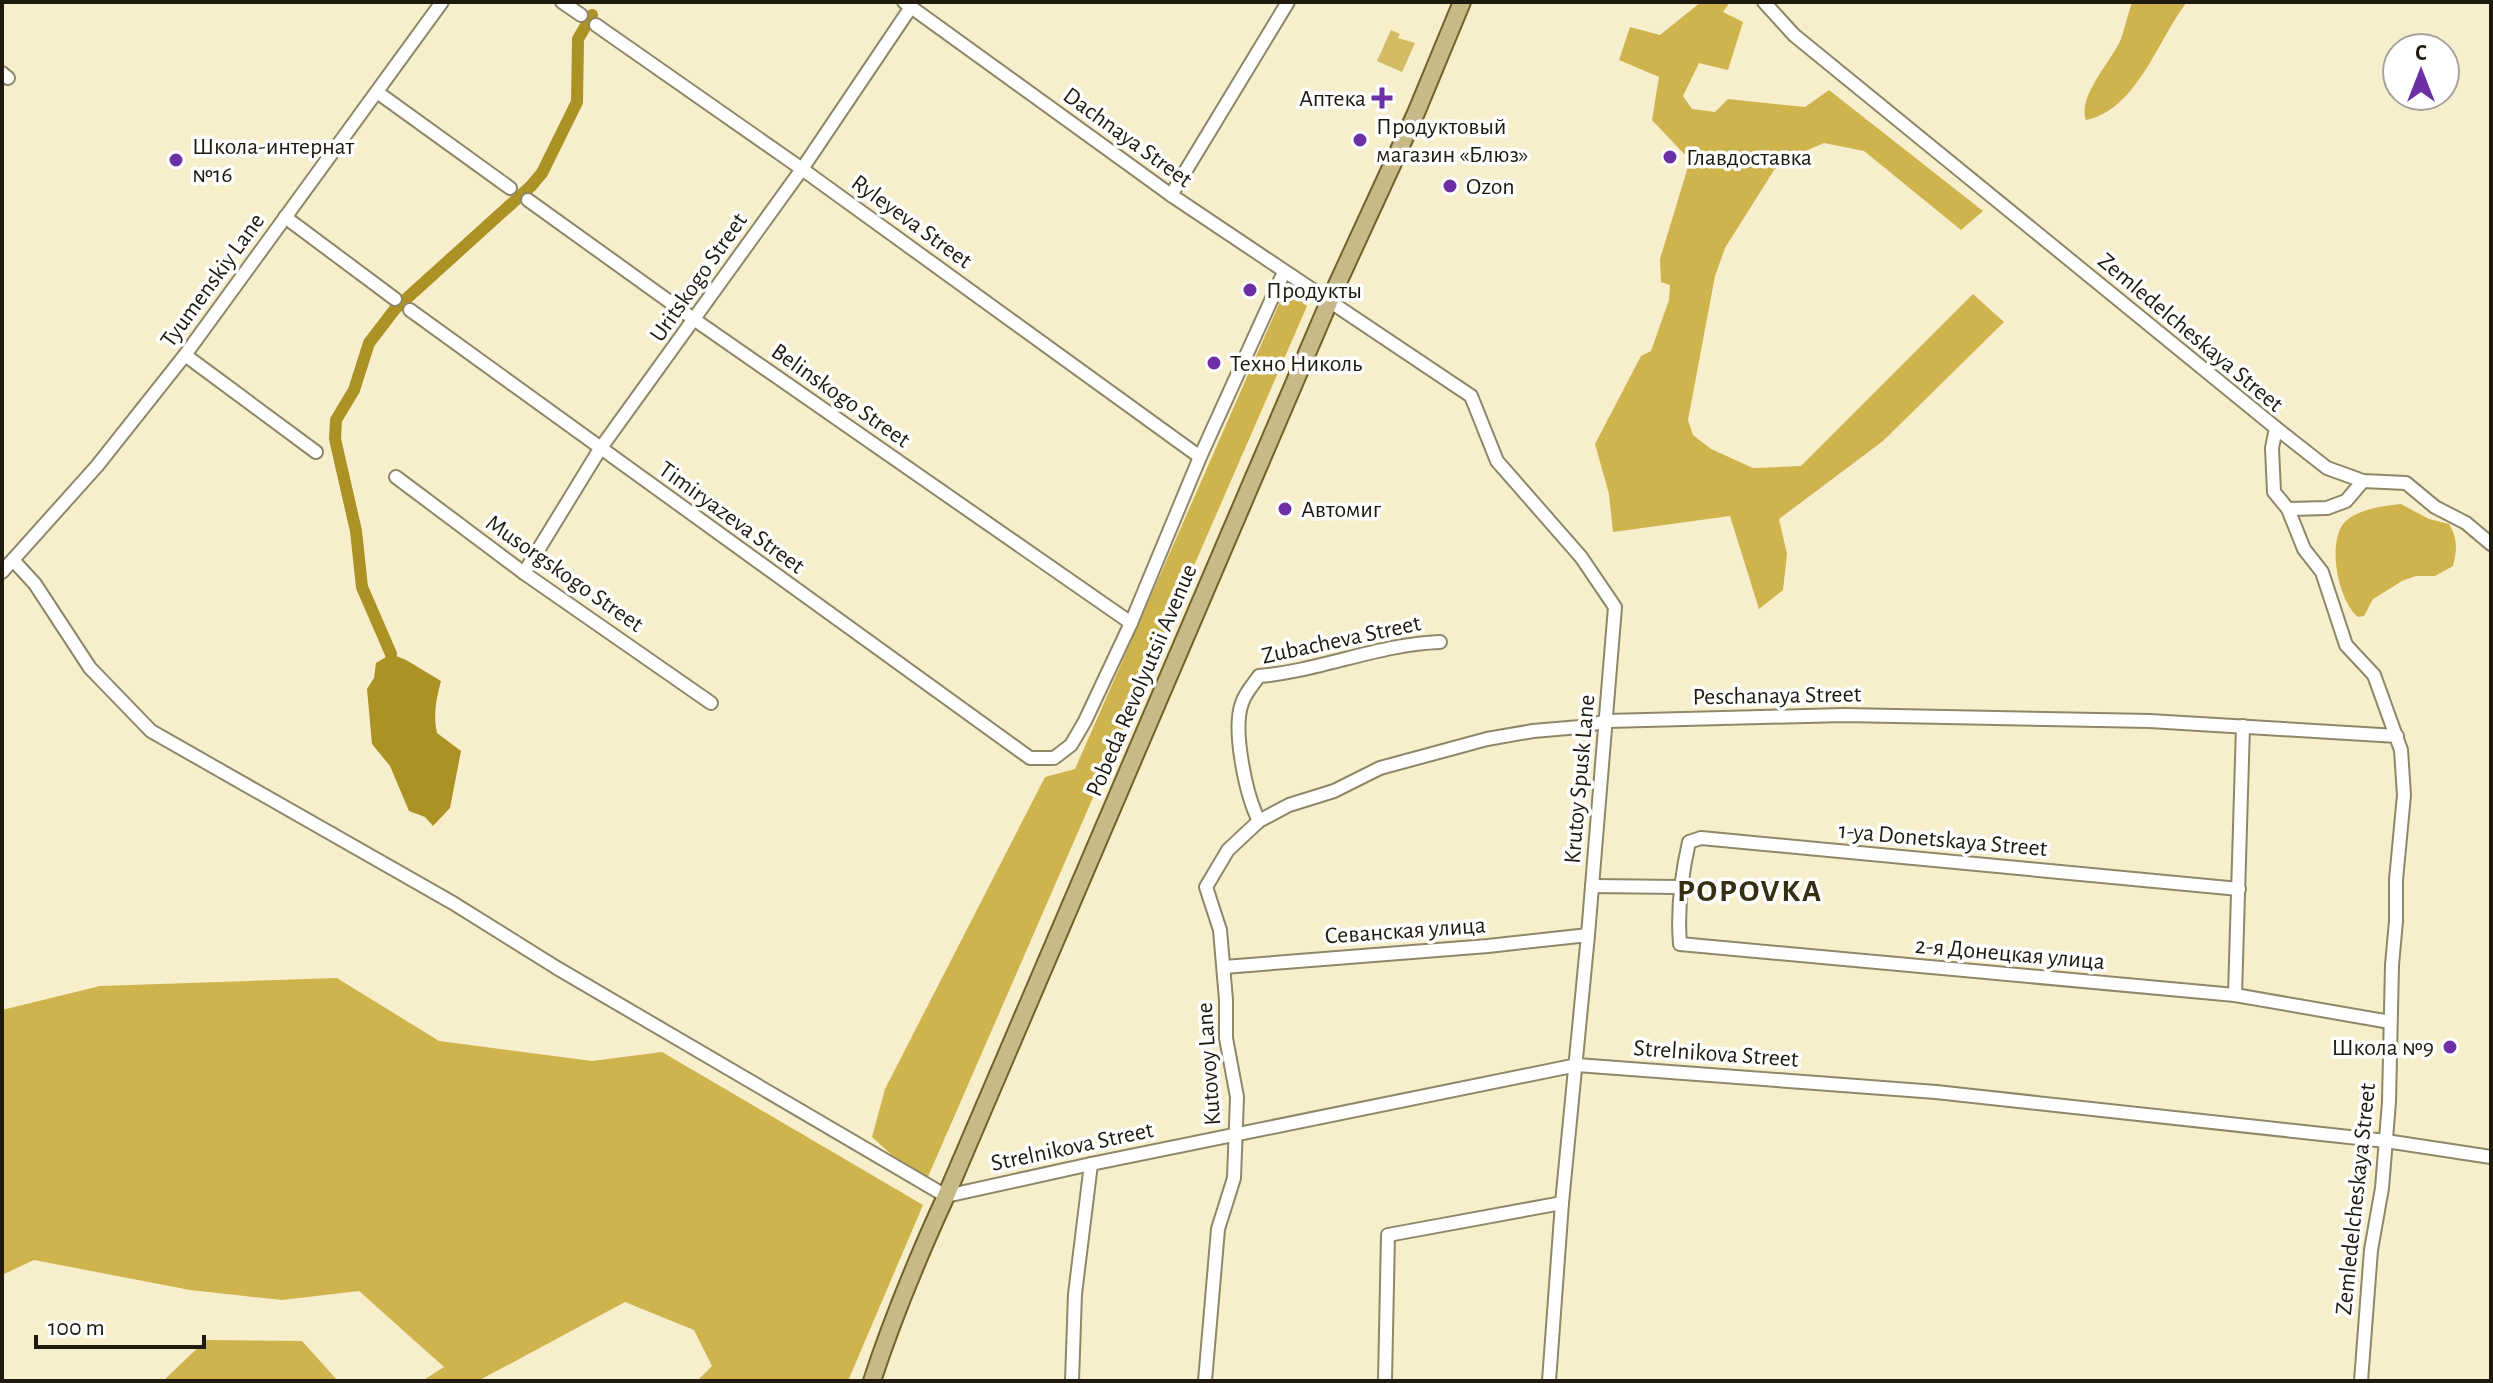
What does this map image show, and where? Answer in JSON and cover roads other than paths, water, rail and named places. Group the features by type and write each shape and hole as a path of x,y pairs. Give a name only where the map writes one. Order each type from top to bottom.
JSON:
{"main road":[{"name":"Pobeda Revolyutsii Avenue","path":"872,1381 912,1270 1329,302 1416,113 1462,2"}],"street":[{"name":"Tyumenskiy Lane","path":"2,572 97,466 185,355 442,2"},
{"path":"562,2 581,15"},
{"name":"Zemledelcheskaya Street","path":"1764,2 1794,35 2276,428 2272,448 2274,492 2288,509 2304,549 2322,572 2346,645 2374,675 2401,750 2404,795 2396,880 2386,1141 2382,1188 2371,1250 2361,1381"},
{"path":"1171,195 1281,4"},
{"name":"Dachnaya Street","path":"907,5 1171,195 1329,302"},
{"name":"Uritskogo Street","path":"524,573 600,449 802,169 907,5"},
{"name":"Ryleyeva Street","path":"596,25 802,169 1200,457"},
{"path":"377,92 510,188"},
{"name":"Belinskogo Street","path":"528,200 1131,623"},
{"path":"285,217 395,299"},
{"path":"1131,623 1200,457 1284,272"},
{"name":"Krutoy Spusk Lane","path":"1329,302 1471,396 1497,461 1581,557 1615,607 1549,1381"},
{"name":"Timiryazeva Street","path":"410,310 1030,758 1054,758 1071,745 1131,623"},
{"path":"185,355 316,452"},
{"path":"2276,428 2327,468 2363,481 2406,483 2435,507 2466,523 2491,544"},
{"name":"Musorgskogo Street","path":"396,477 524,573 711,703"},
{"path":"2288,509 2327,508 2346,501 2363,481"},
{"path":"13,560 35,584 90,668 151,731 329,830 946,1196"},
{"name":"Zubacheva Street","path":"1259,821 1245,783 1238,727 1242,702 1259,676 1326,665 1415,642 1440,642"},
{"name":"Peschanaya Street","path":"1206,887 1228,850 1259,821 1289,805 1334,791 1380,768 1487,739 1607,721 1844,715 2150,721 2397,736"},
{"path":"2235,995 2243,726"},
{"name":"1-ya Donetskaya Street","path":"1679,887 1689,842 1701,838 2239,889"},
{"path":"1592,886 1679,887"},
{"name":"Kutovoy Lane","path":"1205,1381 1218,1229 1234,1178 1237,1097 1226,1038 1220,930 1206,887"},
{"name":"2-я Донецкая улица","path":"1679,887 1680,944 2235,995 2390,1022"},
{"name":"Севанская улица","path":"1224,967 1588,935"},
{"name":"Strelnikova Street","path":"946,1196 1577,1065 1936,1092 2386,1141 2491,1157"},
{"path":"1072,1381 1075,1294 1091,1164"},
{"path":"1385,1381 1388,1235 1562,1203"}],"waterway":[{"path":"391,654 362,587 356,531 335,439 336,420 354,390 369,343 395,309 542,173 577,102 578,39 592,15"}],"place":[{"name":"Аптека","path":"1382,98"},
{"name":"Продуктовый магазин «Блюз»","path":"1360,140"},
{"name":"Главдоставка","path":"1670,157"},
{"name":"Школа-интернат №16","path":"176,160"},
{"name":"Ozon","path":"1450,186"},
{"name":"Продукты","path":"1250,290"},
{"name":"Техно Николь","path":"1214,363"},
{"name":"Автомиг","path":"1285,509"},
{"name":"Школа №9","path":"2450,1047"}],"district":[{"name":"POPOVKA","path":"1750,890"}]}
